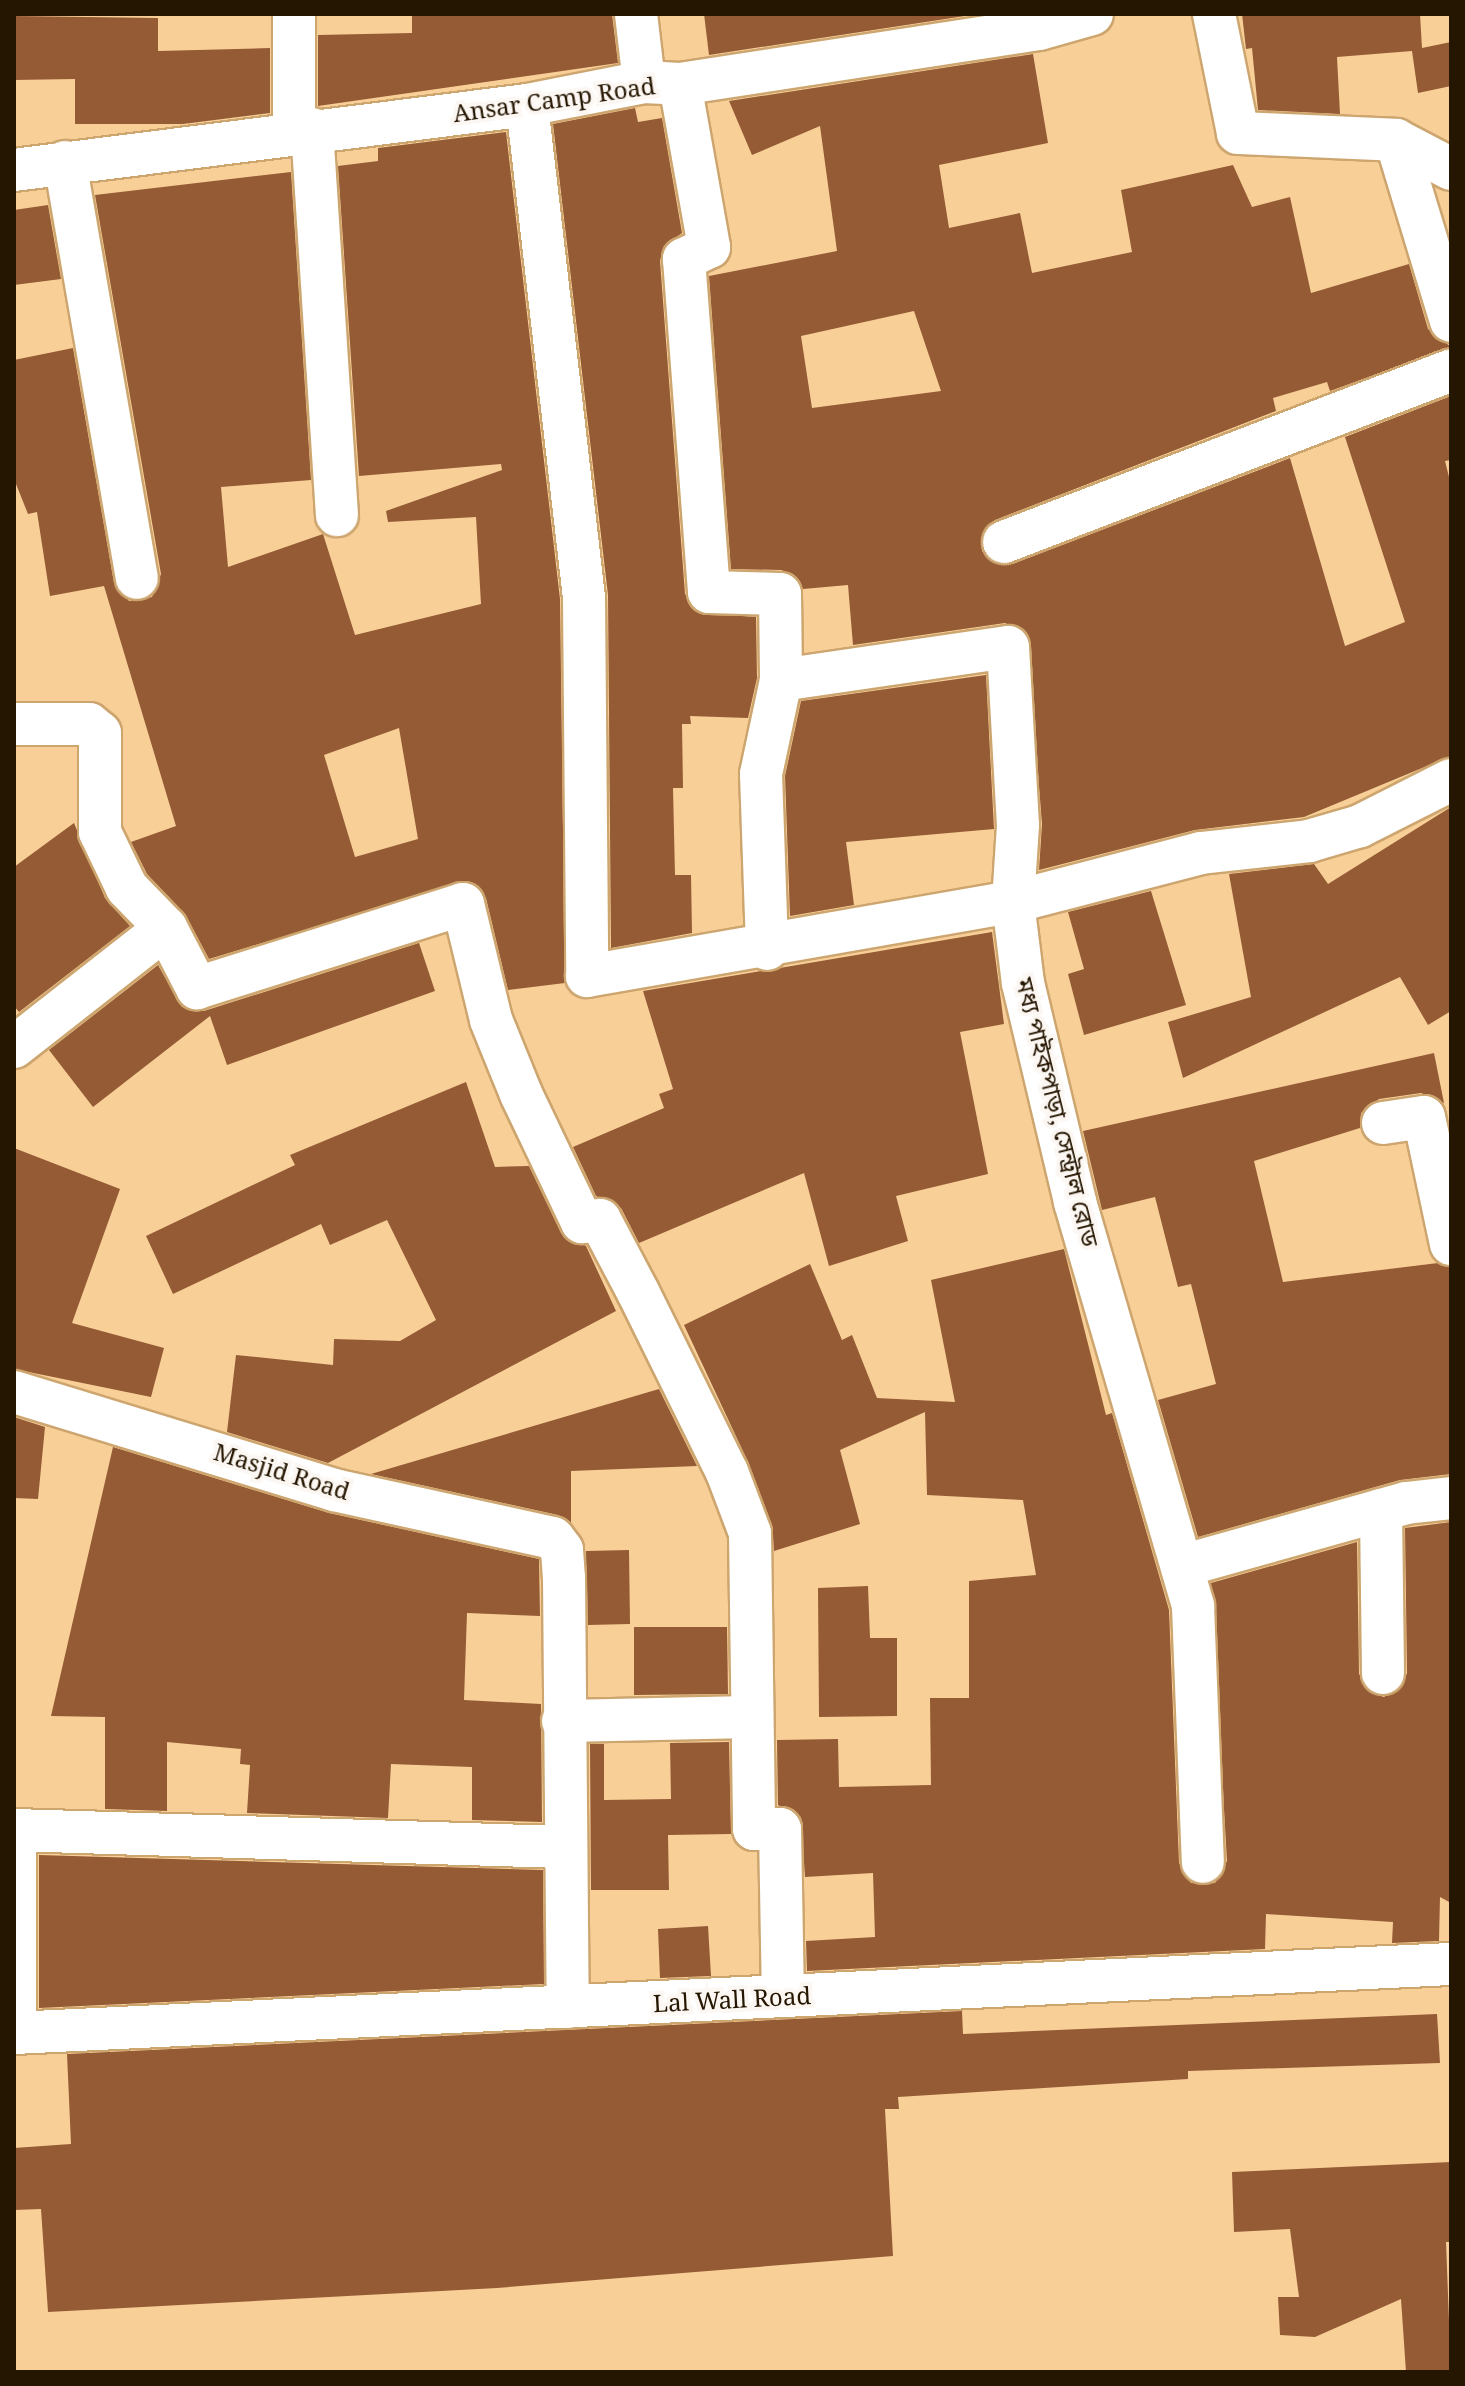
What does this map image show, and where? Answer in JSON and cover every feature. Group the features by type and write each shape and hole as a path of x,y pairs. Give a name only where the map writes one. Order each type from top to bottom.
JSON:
{"street":[{"path":"294,14 337,515"},
{"path":"636,14 662,83 709,247 684,259 709,592 780,594 781,680 761,774 767,949"},
{"name":"Ansar Camp Road","path":"14,170 303,130 527,105 1039,29 1092,14"},
{"path":"1214,14 1238,133 1396,140 1451,169"},
{"path":"527,105 584,598 587,976 767,949 1013,902 1201,853 1309,841 1360,826 1451,780"},
{"path":"1396,140 1451,321"},
{"path":"65,162 137,578"},
{"path":"1004,542 1451,370"},
{"name":"মধ্য পাইকপাড়া, সেন্ট্রাল রোড","path":"781,680 1008,647 1018,825 1013,902 1023,983 1075,1202 1193,1606 1202,1727 1203,1862"},
{"path":"14,724 89,724 100,733 100,832 127,888 166,928 197,988 463,904 491,1020 521,1094 582,1222 600,1220 632,1280 727,1472 750,1533 754,1829 780,1829 783,1996"},
{"path":"14,1047 166,928"},
{"path":"1383,1123 1424,1117 1451,1244"},
{"name":"Masjid Road","path":"14,1392 334,1490 553,1538 562,1550 564,1577 563,1721"},
{"path":"1182,1566 1381,1510 1451,1498"},
{"path":"1381,1510 1383,1673"},
{"path":"568,2007 562,1847 563,1721 752,1717"},
{"path":"14,2033 14,1830 562,1847"},
{"name":"Lal Wall Road","path":"14,2033 1451,1964"}],"building":[{"path":"412,14 612,14 618,63 318,106 318,35 412,33"},
{"path":"704,14 978,14 709,55"},
{"path":"1242,14 1420,14 1422,48 1451,42 1451,86 1418,93 1412,51 1337,57 1340,114 1258,110 1252,48 1246,49"},
{"path":"14,16 158,18 158,51 270,48 270,113 183,124 75,124 75,79 14,80"},
{"path":"1033,54 1048,143 939,165 949,228 1020,213 1032,273 1132,252 1121,190 1233,165 1252,207 1290,197 1311,293 1409,264 1428,329 1451,347 1330,391 1327,382 1273,398 1276,411 995,520 981,538 982,551 1000,565 1013,564 1290,458 1345,646 1405,622 1345,437 1451,396 1451,460 1445,461 1451,485 1451,756 1304,817 1195,830 1039,870 1042,824 1027,633 1005,623 853,645 848,585 803,589 793,574 781,570 731,569 709,276 837,251 820,126 752,155 729,101","holes":["914,311 941,391 812,408 801,336"]},
{"path":"635,108 638,122 662,118 682,233 664,246 660,261 685,594 698,613 756,617 757,678 748,718 690,716 691,724 682,724 683,788 673,788 675,875 691,875 692,933 611,948 608,595 553,124"},
{"path":"506,132 560,599 565,983 508,990 486,898 468,881 209,959 185,914 147,874 131,842 176,826 104,586 50,596 37,512 28,514 14,479 14,360 73,348 114,583 129,601 152,597 161,574 95,195 291,172 311,480 221,487 228,567 323,534 355,635 481,604 476,517 388,522 386,511 502,470 501,464 359,476 338,166 378,161 378,148","holes":["399,728 418,839 355,857 324,755"]},
{"path":"48,205 61,279 14,285 14,210"},
{"path":"986,675 994,829 846,842 854,905 790,916 785,776 801,701"},
{"path":"1451,807 1451,1011 1428,1025 1400,977 1183,1078 1168,1022 1251,997 1229,874 1314,864 1328,884"},
{"path":"74,823 105,898 130,926 19,1012 14,1006 14,867"},
{"path":"1151,891 1186,1005 1084,1035 1068,974 1084,969 1068,912"},
{"path":"992,932 1004,1024 960,1032 988,1174 896,1196 908,1241 829,1266 804,1173 639,1243 621,1208 596,1196 573,1147 664,1108 659,1094 673,1089 643,991"},
{"path":"419,943 435,991 227,1065 210,1016 93,1107 49,1050 158,965 182,1007 204,1011"},
{"path":"1434,1053 1444,1103 1421,1093 1379,1099 1361,1113 1360,1128 1254,1161 1283,1282 1438,1263 1451,1267 1451,1474 1400,1480 1198,1537 1158,1400 1216,1384 1191,1284 1178,1287 1155,1197 1102,1210 1083,1131"},
{"path":"466,1082 495,1167 529,1166 561,1233 586,1246 616,1311 328,1463 227,1432 236,1355 333,1365 334,1339 400,1341 436,1320 387,1220 330,1245 321,1224 173,1294 146,1236 295,1165 290,1155"},
{"path":"14,1148 120,1189 72,1323 164,1348 151,1397 14,1369"},
{"path":"1064,1249 1106,1415 1112,1413 1169,1610 1179,1863 1191,1883 1215,1883 1227,1861 1211,1583 1357,1542 1359,1674 1371,1693 1384,1697 1403,1685 1407,1673 1405,1528 1451,1522 1451,1903 1440,1897 1439,1941 1392,1943 1393,1922 1266,1914 1265,1949 807,1971 806,1941 875,1937 873,1873 805,1877 801,1817 778,1805 777,1740 838,1739 839,1787 931,1785 930,1698 969,1698 969,1581 1036,1575 1023,1500 927,1495 925,1412 840,1450 860,1524 774,1551 772,1525 749,1464 684,1325 810,1264 842,1340 852,1335 877,1398 955,1402 931,1280"},
{"path":"659,1389 697,1466 571,1471 571,1523 558,1515 371,1474"},
{"path":"14,1417 45,1427 38,1499 14,1498"},
{"path":"113,1447 329,1513 539,1559 540,1616 467,1613 464,1700 541,1704 542,1822 472,1820 472,1767 391,1764 388,1818 247,1813 250,1765 240,1764 241,1749 167,1742 167,1811 105,1809 105,1717 51,1716"},
{"path":"629,1550 630,1624 588,1625 586,1551"},
{"path":"868,1586 870,1638 897,1638 897,1716 819,1717 818,1588"},
{"path":"634,1627 727,1627 728,1694 634,1695"},
{"path":"729,1742 731,1834 668,1835 669,1890 591,1890 590,1744 604,1744 604,1800 671,1799 670,1743"},
{"path":"39,1855 543,1870 544,1984 39,2008"},
{"path":"708,1926 711,1976 660,1978 658,1929"},
{"path":"962,2011 963,2034 1437,2014 1440,2063 1188,2071 1188,2079 898,2097 899,2109 885,2109 893,2256 497,2288 48,2312 41,2209 14,2210 14,2148 71,2144 67,2054"},
{"path":"1451,2162 1451,2242 1446,2242 1451,2372 1406,2372 1401,2299 1315,2337 1280,2335 1278,2297 1299,2297 1290,2229 1234,2232 1232,2172"}]}
